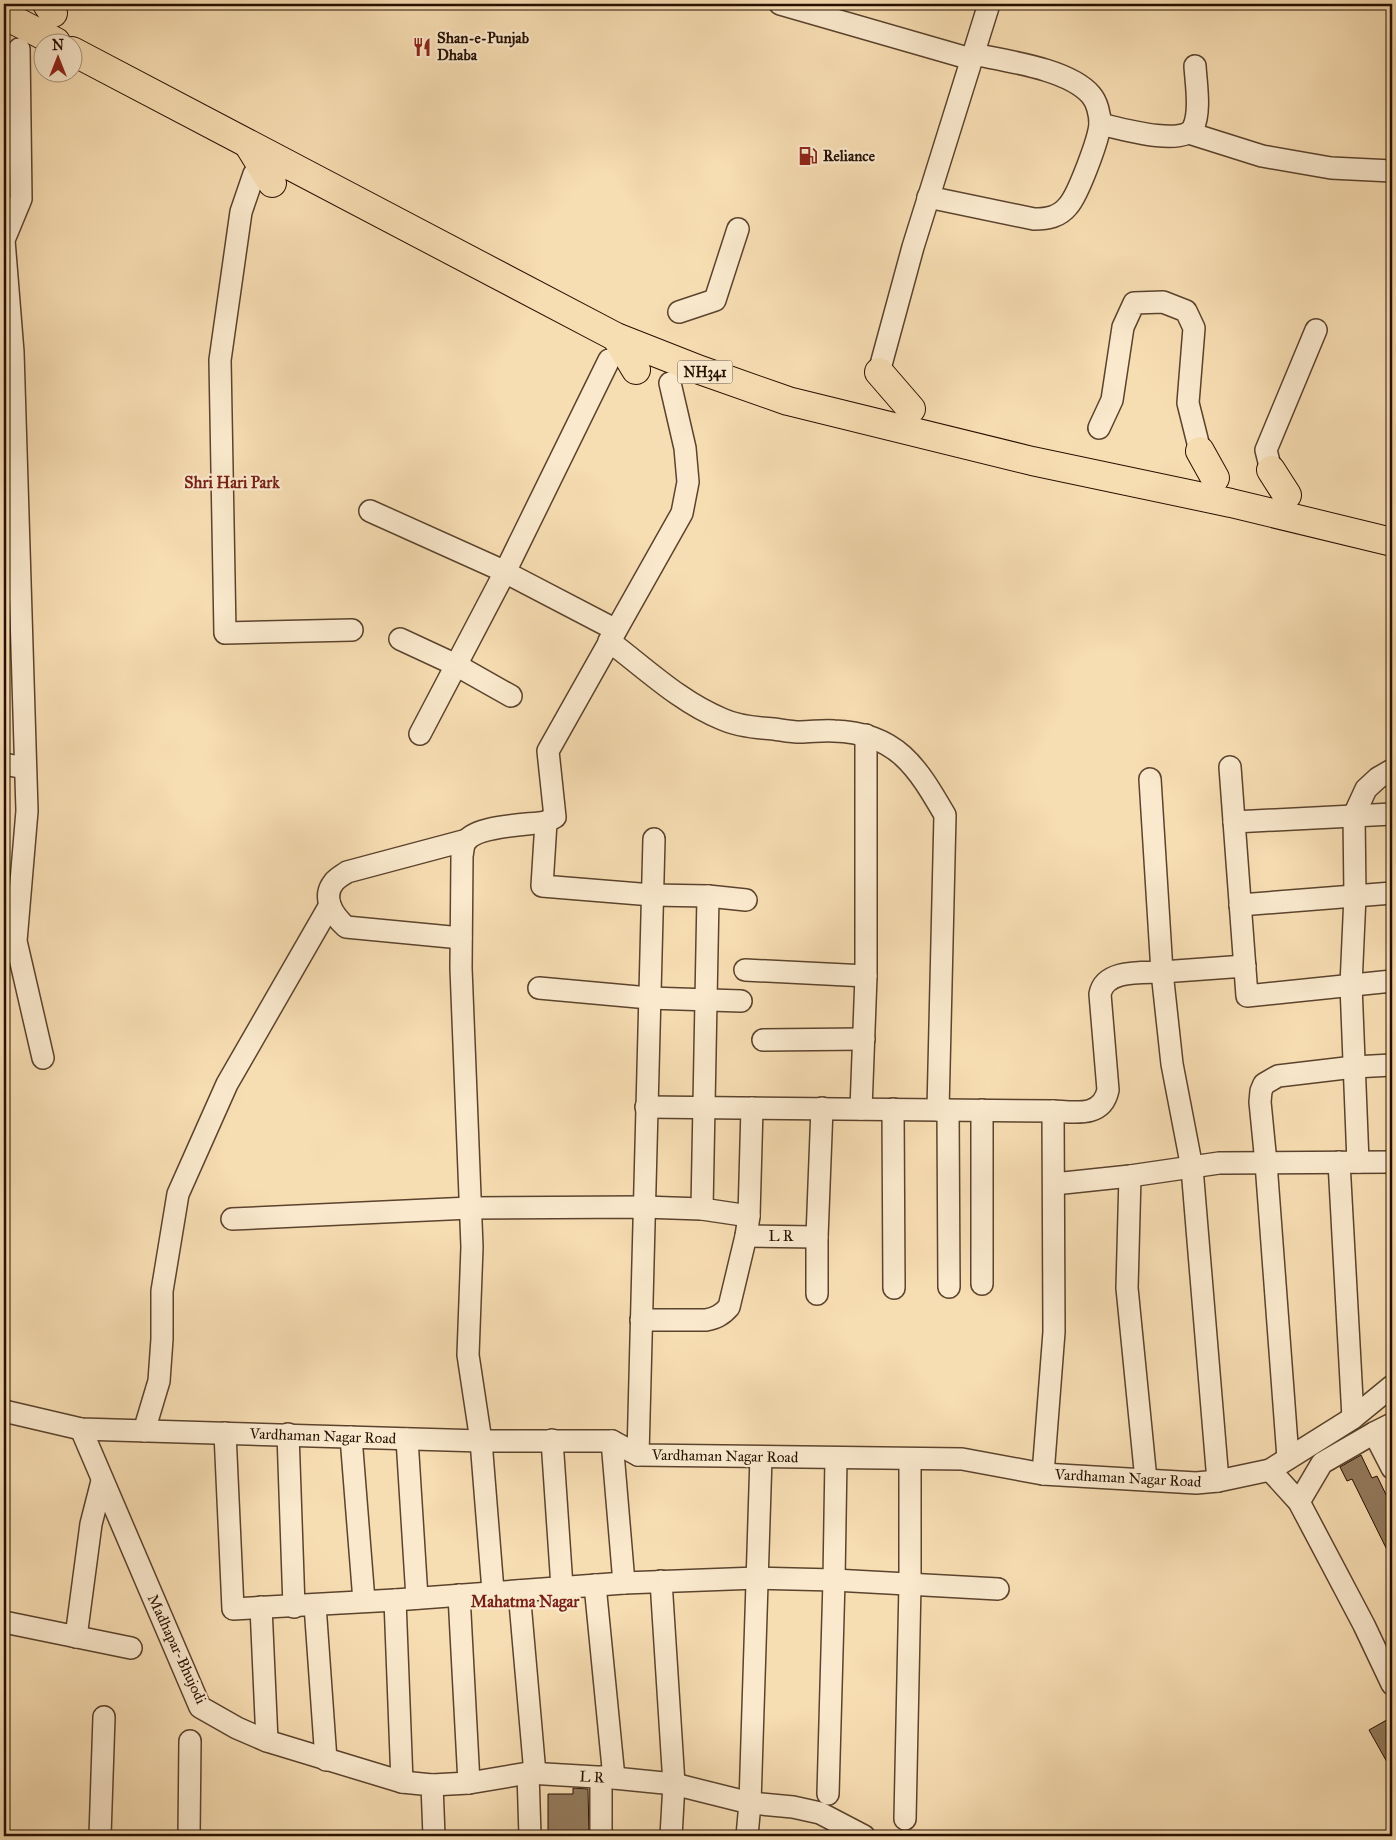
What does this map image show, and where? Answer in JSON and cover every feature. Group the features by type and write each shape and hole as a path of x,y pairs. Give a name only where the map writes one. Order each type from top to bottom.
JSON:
{"highway":[{"path":"5,16 36,32"},
{"path":"5,16 19,49"},
{"name":"NH341","path":"82,56 246,142 612,348 700,370 788,401 1032,461 1231,503 1392,542"},
{"path":"246,142 263,179"},
{"path":"612,348 636,370"},
{"path":"879,372 912,409"},
{"path":"1200,451 1215,478"},
{"path":"1271,470 1287,495"}],"street":[{"path":"780,4 972,57 1052,72 1078,83 1092,96 1098,110 1100,124 1095,146 1069,205 1057,215 1048,219 1034,219 928,197"},
{"path":"879,372 913,247 989,4"},
{"path":"19,49 12,151 21,199 4,240 13,352 27,810 10,939 43,1058"},
{"path":"1100,124 1152,135 1172,137 1189,133 1193,127 1197,110 1195,66"},
{"path":"1189,133 1262,156 1331,168 1392,171"},
{"path":"263,179 241,212 220,360 225,633 352,630"},
{"path":"679,312 715,300 738,229"},
{"path":"1098,428 1112,400 1123,327 1134,303 1163,302 1186,311 1194,328 1188,403 1200,451"},
{"path":"1271,470 1266,450 1316,330"},
{"path":"420,734 505,572 612,348"},
{"path":"461,938 346,927 335,918 330,905 329,892 334,882 347,872 467,840 483,830 546,822 555,817 548,751 682,513 688,482 685,448 670,383"},
{"path":"370,511 505,572 612,636 687,700 722,720 754,728 799,732 835,731 866,735 891,746 912,763 945,816 943,1110 950,1287"},
{"path":"400,638 456,665 511,696"},
{"path":"861,1109 866,976 866,735"},
{"path":"4,764 25,768"},
{"path":"1230,767 1247,996 1392,981"},
{"path":"1353,1418 1348,1162 1354,1067 1351,985 1355,896 1354,816 1366,789 1378,778 1392,770"},
{"path":"1150,779 1162,972 1172,1064 1192,1168 1218,1481"},
{"path":"1234,822 1392,814"},
{"path":"546,822 542,886 746,900"},
{"path":"638,1455 654,839"},
{"path":"467,840 463,846 462,856 461,968 472,1247 468,1356 482,1441 493,1592"},
{"path":"1240,905 1392,893"},
{"path":"702,1209 708,896"},
{"path":"144,1431 159,1381 162,1339 162,1291 178,1194 227,1084 330,905"},
{"path":"646,1107 1083,1112 1098,1107 1106,1099 1108,1090 1100,994 1101,987 1112,977 1245,966"},
{"path":"745,970 866,976"},
{"path":"539,988 649,998 741,1001"},
{"path":"764,1040 864,1039"},
{"path":"1288,1458 1260,1102 1264,1084 1278,1076 1354,1067 1392,1065"},
{"path":"641,1320 706,1320 723,1314 729,1307 748,1226 752,1108"},
{"path":"817,1294 817,1237 822,1108"},
{"path":"893,1109 894,1288"},
{"path":"982,1110 982,1284"},
{"path":"1043,1474 1054,1332 1053,1111"},
{"path":"1054,1184 1130,1176 1219,1163 1392,1162"},
{"path":"1130,1176 1127,1288 1146,1480"},
{"name":"L R","path":"232,1219 470,1208 643,1207 702,1209 748,1226 817,1237"},
{"name":"Vardhaman Nagar Road","path":"4,1411 81,1429 482,1441 612,1441 638,1455 962,1459 1043,1474 1196,1484 1270,1470 1353,1418 1392,1386"},
{"path":"1299,1502 1322,1463 1383,1428 1392,1468"},
{"name":"Madhapar-Bhujodi","path":"81,1429 200,1707 237,1728 267,1741 402,1782 432,1785"},
{"path":"225,1433 233,1609 395,1600 562,1586 757,1578 834,1580 998,1589"},
{"path":"288,1434 294,1606"},
{"path":"351,1436 364,1601"},
{"path":"407,1439 417,1598"},
{"path":"552,1440 562,1586"},
{"path":"612,1441 624,1583"},
{"path":"747,1836 750,1803 761,1456"},
{"path":"828,1794 836,1458"},
{"path":"905,1819 910,1584 910,1459"},
{"path":"1270,1470 1299,1502 1364,1625 1392,1684"},
{"path":"76,1637 91,1524 102,1481"},
{"path":"661,1581 674,1784 671,1836"},
{"path":"595,1585 607,1778 601,1836"},
{"path":"519,1591 532,1774 530,1836"},
{"path":"459,1595 469,1784"},
{"path":"395,1600 402,1782"},
{"path":"315,1605 326,1760"},
{"path":"261,1607 267,1741"},
{"path":"4,1622 131,1648"},
{"path":"100,1836 104,1717"},
{"path":"189,1836 190,1741"},
{"name":"L R","path":"432,1785 469,1784 532,1774 674,1784 750,1803 794,1807 820,1813 864,1836"},
{"path":"432,1785 434,1836"}],"building":[{"path":"1361,1455 1372,1478 1377,1476 1392,1507 1392,1560 1352,1479 1347,1481 1340,1467"},
{"path":"1392,1717 1392,1771 1369,1730"},
{"path":"573,1788 588,1789 589,1836 548,1836 548,1794 573,1794"}],"place":[{"name":"Shan-e-Punjab Dhaba","path":"422,47"},
{"name":"Reliance","path":"808,156"}],"district":[{"name":"Shri Hari Park","path":"232,482"},
{"name":"Mahatma Nagar","path":"525,1601"}]}
